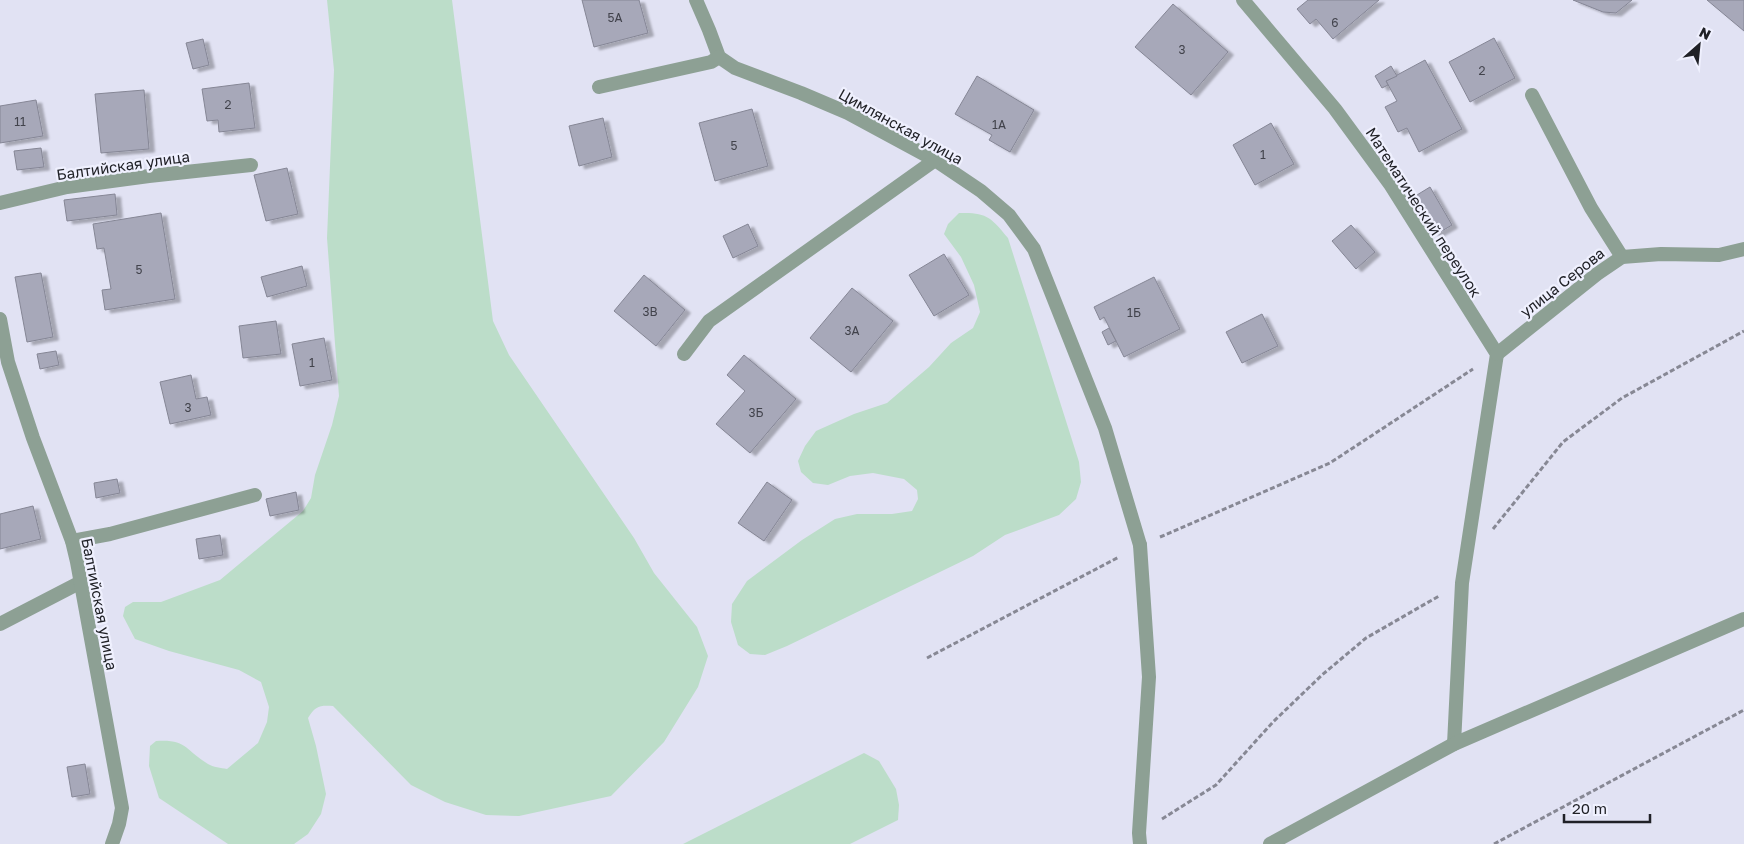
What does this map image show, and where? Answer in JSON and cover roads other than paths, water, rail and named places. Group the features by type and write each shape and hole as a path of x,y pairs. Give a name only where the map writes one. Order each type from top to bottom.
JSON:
{"street":[{"path":"599,87 711,62 719,57 696,0"},
{"name":"Математический переулок","path":"1242,0 1335,109 1390,184 1497,354"},
{"name":"Цимлянская улица","path":"719,57 735,68 848,113 935,160 981,191 1009,215 1034,249 1104,428 1140,546 1149,677 1139,839"},
{"path":"1532,95 1591,208 1622,256"},
{"path":"684,354 709,321 935,160"},
{"name":"Балтийская улица","path":"0,203 67,187 251,165"},
{"name":"улица Серова","path":"1497,354 1622,256 1662,254 1718,255 1744,249"},
{"name":"Балтийская улица","path":"0,319 8,362 36,446 72,541 81,582 122,808 112,844"},
{"path":"1454,744 1462,583 1497,354"},
{"path":"72,541 119,531 255,495"},
{"path":"0,624 81,582"},
{"path":"1270,844 1454,744 1744,619"}]}
